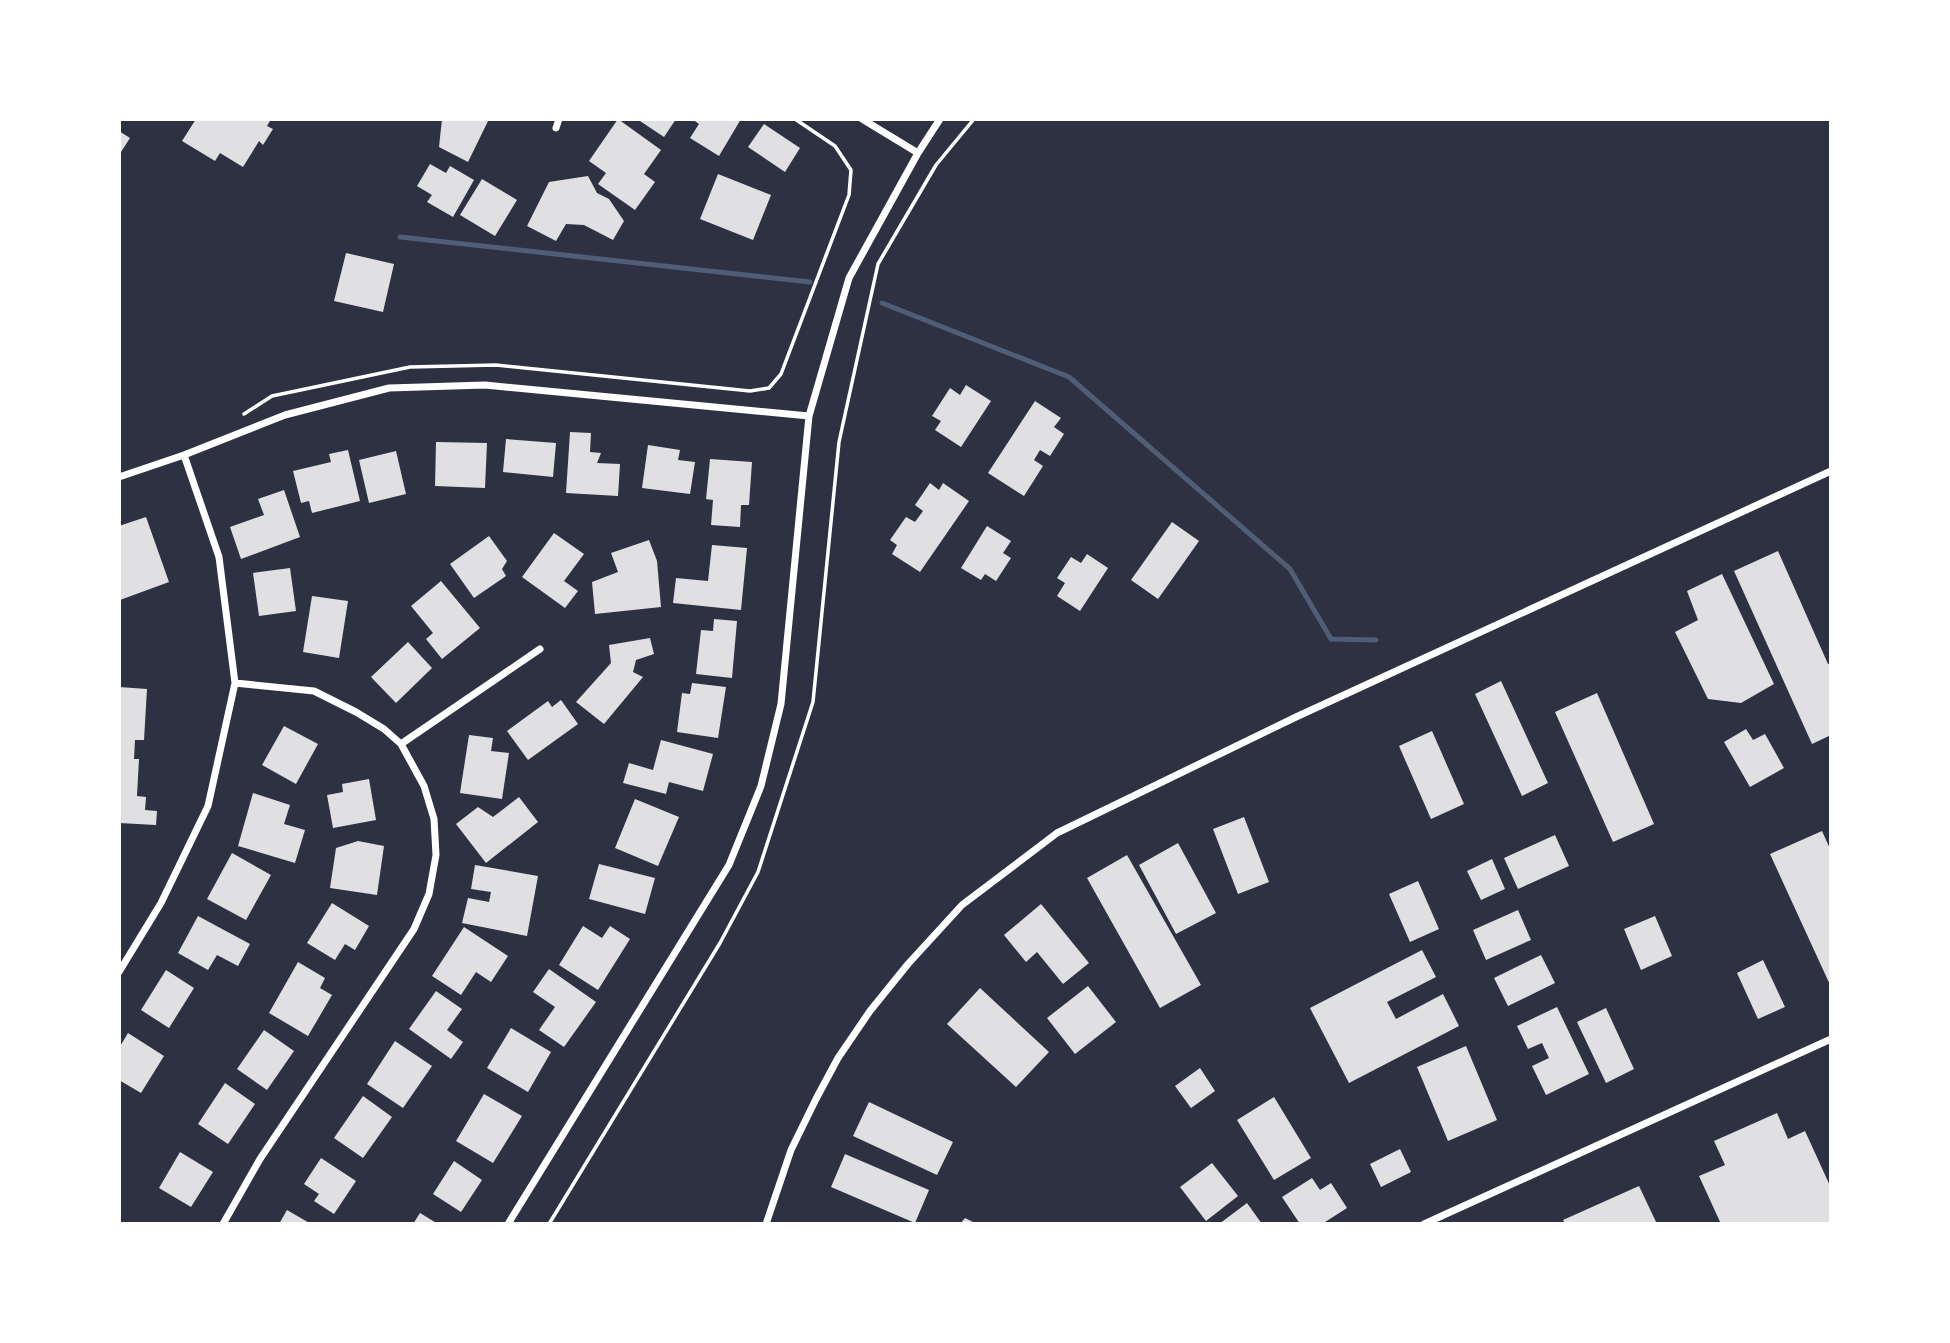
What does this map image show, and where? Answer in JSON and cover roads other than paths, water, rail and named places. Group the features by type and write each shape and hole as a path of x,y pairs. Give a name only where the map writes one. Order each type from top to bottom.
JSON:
{"street":[{"path":"556,128 559,119"},
{"path":"862,119 918,153"},
{"path":"508,1224 729,864 761,786 781,704 809,416 849,278 918,153 940,119"},
{"path":"119,477 184,455 285,415 389,388 485,385 809,416"},
{"path":"119,972 162,903 208,806 235,683 219,557 184,455"},
{"path":"766,1224 796,1140 838,1058 870,1011 908,964 962,905 1057,833 1297,717 1831,471"},
{"path":"401,744 540,649"},
{"path":"223,1224 260,1160 414,929 429,894 436,855 434,819 424,786 401,744 384,729 314,691 235,683"},
{"path":"1424,1224 1831,1039"}],"waterway":[{"path":"400,237 810,282"},
{"path":"882,303 1069,377 1290,569 1331,639 1376,640"}]}
